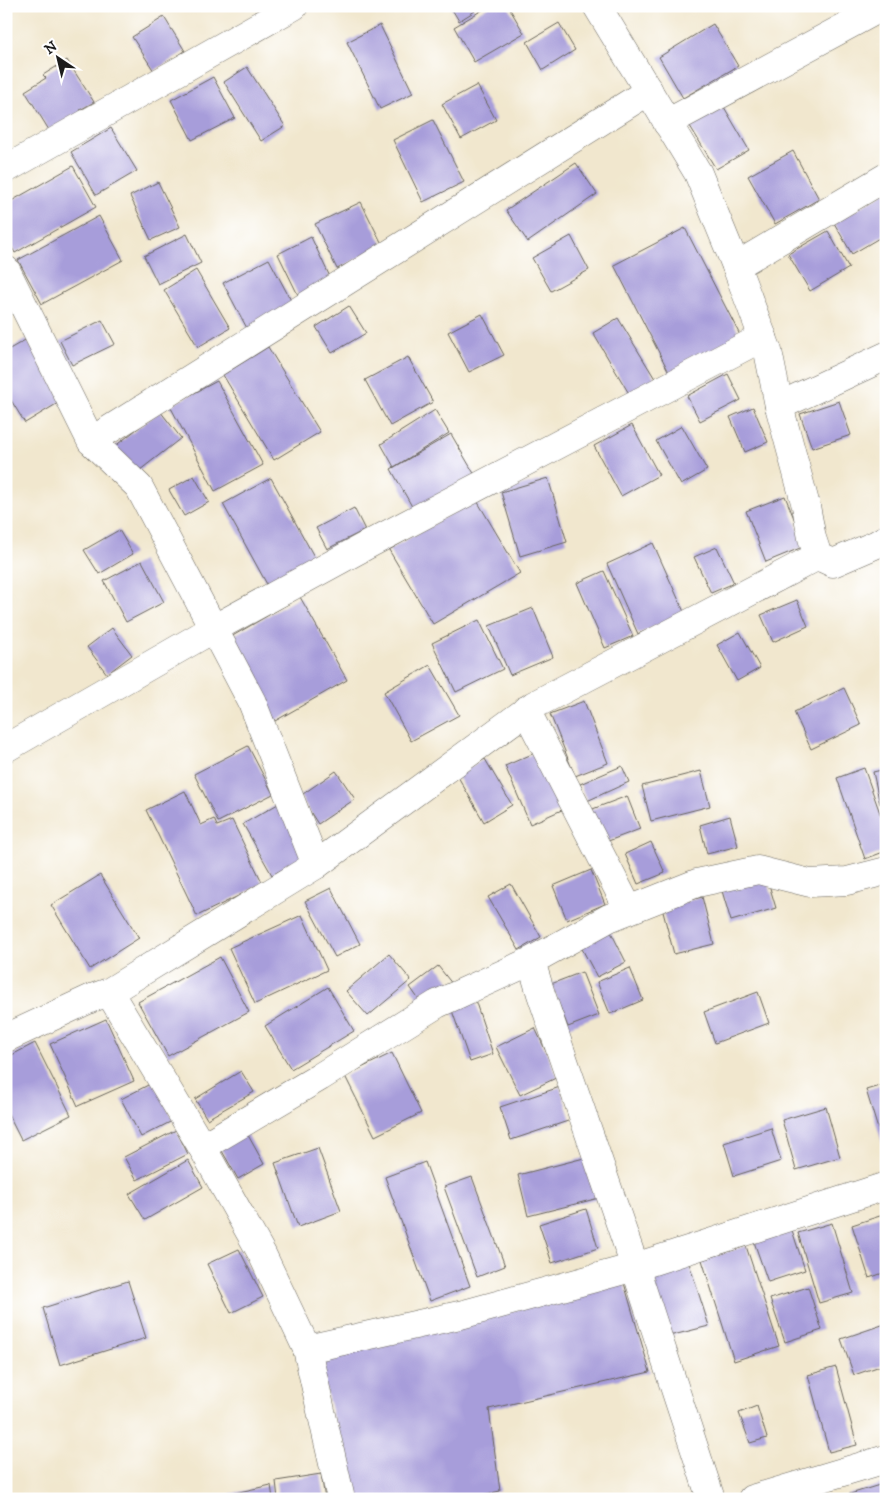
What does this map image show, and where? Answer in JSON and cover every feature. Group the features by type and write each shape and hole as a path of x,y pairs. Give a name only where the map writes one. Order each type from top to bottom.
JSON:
{"street":[{"path":"6,169 294,6"},
{"path":"597,6 698,173 736,266 768,351 779,406 818,556 833,563 886,538"},
{"path":"667,122 884,6"},
{"path":"91,441 649,91"},
{"path":"736,266 886,177"},
{"path":"6,270 91,441 139,487 252,702 316,865"},
{"path":"6,748 213,629 388,534 762,337"},
{"path":"779,406 886,356"},
{"path":"6,1038 109,992 316,865 526,710 818,556"},
{"path":"526,710 628,910"},
{"path":"202,1147 320,1077 437,1004 531,961 609,918 628,910 697,883 758,870 810,883 846,881 886,871"},
{"path":"531,961 635,1267 711,1499"},
{"path":"109,992 202,1147 262,1254 307,1349 341,1499"},
{"path":"307,1349 464,1314 635,1267 886,1186"},
{"path":"752,1499 886,1459"}],"building":[{"path":"450,6 472,6 475,11 459,21"},
{"path":"489,6 508,6 524,33 474,62 454,27"},
{"path":"164,17 185,51 154,71 132,37"},
{"path":"559,23 575,50 543,70 527,42"},
{"path":"713,24 738,66 683,98 659,57"},
{"path":"380,25 413,93 380,109 347,42"},
{"path":"67,60 94,102 80,110 83,115 49,130 25,91 46,78 43,75"},
{"path":"247,67 285,126 261,141 224,82"},
{"path":"213,77 235,118 192,140 171,100"},
{"path":"477,85 496,120 461,139 442,104"},
{"path":"724,107 749,150 716,169 690,126"},
{"path":"433,120 464,182 423,202 393,140"},
{"path":"111,128 137,171 96,195 71,152"},
{"path":"793,151 819,199 775,224 748,176"},
{"path":"576,163 597,194 528,242 506,210"},
{"path":"73,166 96,207 15,253 6,237 6,204"},
{"path":"158,182 180,227 151,240 130,196"},
{"path":"886,192 886,234 852,254 834,223"},
{"path":"361,202 383,246 337,269 315,224"},
{"path":"99,216 123,260 42,304 18,260"},
{"path":"685,228 742,339 671,376 614,265"},
{"path":"828,231 849,268 810,291 788,254"},
{"path":"187,234 201,263 158,284 144,256"},
{"path":"571,236 589,270 551,291 532,258"},
{"path":"311,237 332,281 299,297 278,254"},
{"path":"269,259 295,308 249,332 223,283"},
{"path":"196,270 230,328 198,347 164,290"},
{"path":"349,306 366,333 332,353 316,327"},
{"path":"482,314 504,355 469,372 448,332"},
{"path":"618,318 657,382 631,397 593,333"},
{"path":"102,320 115,344 72,365 60,341"},
{"path":"27,339 63,400 25,423 6,392 6,351"},
{"path":"268,347 320,432 274,460 223,375"},
{"path":"408,357 433,402 390,426 365,380"},
{"path":"728,374 741,400 700,421 687,396"},
{"path":"217,381 263,465 215,491 170,406"},
{"path":"839,401 851,435 812,448 800,414"},
{"path":"753,407 768,442 745,452 730,417"},
{"path":"435,410 449,433 394,467 381,444"},
{"path":"160,411 181,438 135,474 114,447"},
{"path":"632,425 659,475 621,496 594,446"},
{"path":"682,426 707,470 681,485 656,441"},
{"path":"451,434 476,477 415,512 391,469"},
{"path":"194,476 209,502 184,516 169,490"},
{"path":"271,478 317,562 269,588 223,504"},
{"path":"548,478 567,542 520,556 501,492"},
{"path":"785,496 805,546 766,562 746,511"},
{"path":"476,499 520,573 433,624 389,550"},
{"path":"354,508 365,530 327,549 316,528"},
{"path":"119,530 133,554 99,574 84,550"},
{"path":"653,543 685,614 638,634 607,564"},
{"path":"717,547 734,583 711,593 694,557"},
{"path":"142,561 164,602 126,622 104,581"},
{"path":"604,571 633,636 605,648 577,583"},
{"path":"300,597 347,680 275,721 229,638"},
{"path":"797,600 808,626 773,642 761,615"},
{"path":"533,608 553,657 510,675 489,626"},
{"path":"479,620 503,669 456,692 432,643"},
{"path":"112,628 132,655 107,674 87,647"},
{"path":"740,632 760,668 737,681 717,645"},
{"path":"430,665 459,715 411,741 384,692"},
{"path":"844,688 861,725 811,749 794,712"},
{"path":"584,701 608,763 575,776 550,714"},
{"path":"248,746 273,794 218,822 194,774"},
{"path":"539,751 564,809 530,824 505,766"},
{"path":"485,759 512,805 484,822 457,775"},
{"path":"622,766 629,782 587,801 580,784"},
{"path":"864,768 886,830 886,851 865,859 837,778"},
{"path":"886,769 886,803 880,804 873,772"},
{"path":"336,771 355,799 318,824 300,796"},
{"path":"701,771 710,806 651,821 642,786"},
{"path":"185,791 201,825 214,819 217,826 232,820 263,884 197,916 146,810"},
{"path":"627,796 640,829 603,843 590,810"},
{"path":"278,804 308,855 272,875 243,824"},
{"path":"730,816 738,846 707,854 700,825"},
{"path":"651,842 665,873 638,884 625,854"},
{"path":"591,870 605,904 567,920 553,886"},
{"path":"100,875 139,938 90,969 51,905"},
{"path":"767,878 776,908 731,921 722,891"},
{"path":"511,884 541,937 519,950 488,897"},
{"path":"331,888 360,944 335,957 305,901"},
{"path":"702,897 714,944 674,954 662,908"},
{"path":"302,915 327,970 255,1004 229,948"},
{"path":"610,930 626,962 597,977 580,945"},
{"path":"389,954 411,980 368,1016 346,991"},
{"path":"220,957 249,1012 168,1056 138,1002"},
{"path":"438,966 453,985 424,1007 410,987"},
{"path":"630,968 643,1000 610,1014 597,982"},
{"path":"582,972 599,1015 568,1027 551,984"},
{"path":"328,987 354,1031 291,1069 265,1026"},
{"path":"758,992 769,1023 715,1043 704,1012"},
{"path":"474,997 493,1054 470,1062 450,1005"},
{"path":"106,1019 134,1081 78,1106 50,1044"},
{"path":"535,1028 558,1077 520,1095 496,1047"},
{"path":"35,1043 71,1115 21,1140 6,1110 6,1058"},
{"path":"392,1053 421,1113 375,1136 345,1076"},
{"path":"241,1071 254,1092 207,1119 195,1099"},
{"path":"154,1082 174,1120 141,1137 121,1099"},
{"path":"886,1084 886,1151 885,1152 866,1090"},
{"path":"560,1087 571,1120 511,1140 500,1107"},
{"path":"826,1107 840,1157 796,1170 782,1120"},
{"path":"244,1128 264,1164 238,1179 218,1144"},
{"path":"771,1128 781,1161 734,1176 724,1143"},
{"path":"176,1130 188,1154 137,1180 124,1157"},
{"path":"318,1148 341,1211 298,1227 275,1163"},
{"path":"588,1157 599,1198 528,1216 518,1175"},
{"path":"188,1160 203,1187 145,1220 129,1194"},
{"path":"425,1162 470,1286 430,1301 385,1177"},
{"path":"472,1177 505,1266 477,1277 444,1187"},
{"path":"586,1209 598,1248 552,1263 539,1224"},
{"path":"886,1214 886,1272 869,1278 852,1225"},
{"path":"832,1223 853,1293 819,1303 798,1233"},
{"path":"791,1227 805,1270 768,1282 753,1239"},
{"path":"746,1246 779,1346 734,1361 702,1260"},
{"path":"239,1249 263,1297 231,1313 207,1264"},
{"path":"688,1260 709,1326 665,1337 643,1275"},
{"path":"128,1281 146,1338 60,1365 43,1308"},
{"path":"624,1283 650,1372 489,1409 500,1491 465,1499 353,1499 318,1358"},
{"path":"808,1287 822,1330 785,1342 770,1299"},
{"path":"885,1324 886,1364 854,1375 841,1339"},
{"path":"836,1367 857,1445 829,1452 808,1375"},
{"path":"757,1406 767,1438 750,1443 739,1413"},
{"path":"321,1474 325,1499 278,1499 276,1481"},
{"path":"886,1483 886,1499 848,1499 847,1495"},
{"path":"271,1485 273,1499 231,1499 230,1494"}]}
